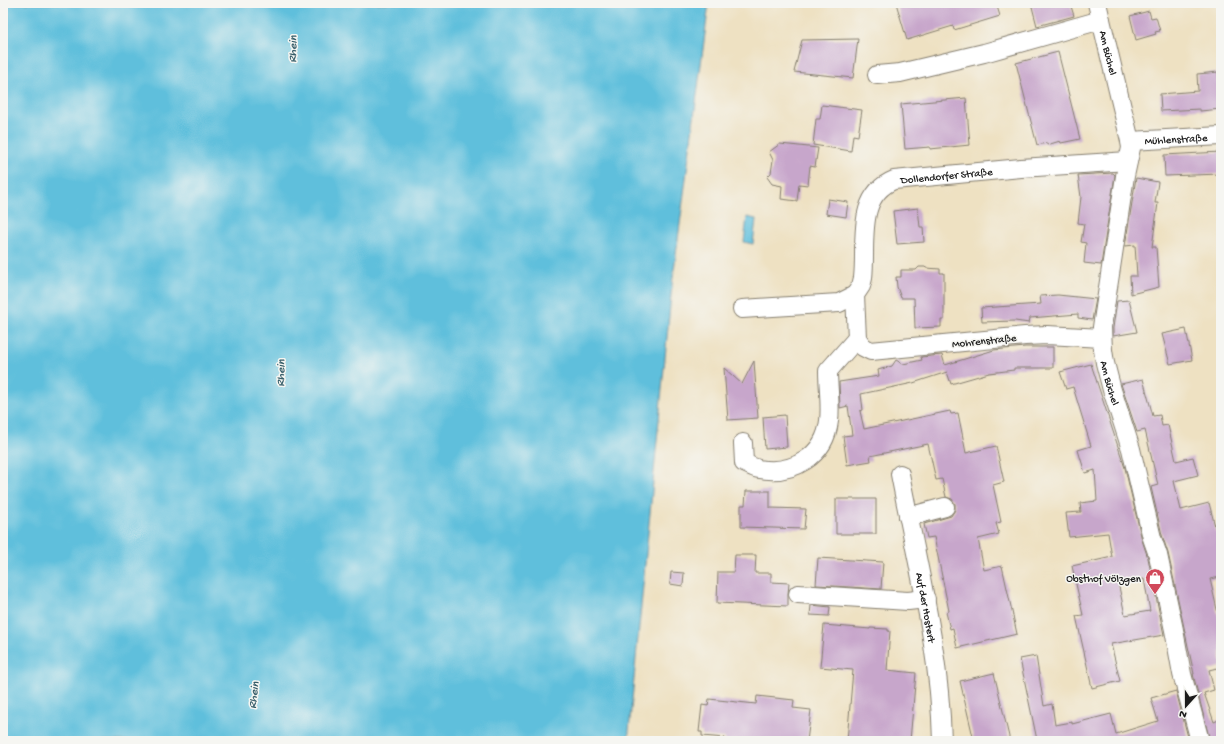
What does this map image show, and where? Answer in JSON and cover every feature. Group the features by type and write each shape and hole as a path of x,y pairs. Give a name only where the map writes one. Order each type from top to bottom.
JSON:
{"street":[{"name":"Am Büchel","path":"877,75 900,73 984,53 1099,11 1131,148 1125,176 1102,328 1105,363 1131,449 1152,538 1160,562 1182,674 1200,741"},
{"name":"Mühlenstraße","path":"1130,141 1221,136"},
{"name":"Dollendorfer Straße","path":"862,344 855,295 861,286 863,278 867,210 869,203 877,191 887,183 902,178 1128,161"},
{"path":"742,309 840,303 855,295"},
{"name":"Mohrenstraße","path":"862,344 876,350 1025,336 1047,335 1102,338"},
{"path":"743,443 744,463 758,468 782,469 802,463 818,450 825,436 829,420 828,371 862,344"},
{"name":"Auf der Hostert","path":"900,474 931,630 940,703 942,741"},
{"path":"908,517 945,507"},
{"path":"798,594 908,601 926,599"}],"water":[{"name":"Rhein","path":"3,3 709,3 672,285 628,741 3,741"},
{"path":"747,217 756,219 753,244 744,242"}],"building":[{"path":"896,3 996,3 1000,16 954,30 953,26 907,40"},
{"path":"1031,3 1070,3 1074,16 1037,26"},
{"path":"1149,11 1151,18 1156,17 1160,31 1155,32 1156,34 1136,40 1130,16"},
{"path":"858,39 853,78 794,72 802,40"},
{"path":"1058,52 1080,139 1061,143 1060,141 1047,145 1047,143 1037,145 1016,63"},
{"path":"1218,72 1221,109 1200,111 1200,109 1161,111 1160,94 1198,91 1197,74"},
{"path":"966,98 970,145 930,149 930,147 905,149 901,104"},
{"path":"822,105 862,110 858,136 853,135 851,151 813,145 816,119 820,119"},
{"path":"780,144 818,148 815,167 810,166 808,185 799,184 797,201 781,199 782,186 772,184 767,177 771,173 773,160 769,152"},
{"path":"1221,152 1221,174 1165,176 1164,155"},
{"path":"1113,173 1115,175 1101,265 1084,263 1086,243 1081,242 1084,224 1078,223 1081,197 1078,175"},
{"path":"1136,178 1158,182 1155,203 1158,203 1152,247 1156,247 1159,287 1131,294 1130,276 1137,276 1135,245 1125,246"},
{"path":"828,199 848,202 846,217 826,214"},
{"path":"918,208 920,227 923,227 924,242 897,244 893,211"},
{"path":"919,267 940,269 940,273 944,273 944,320 941,320 941,327 915,328 914,298 901,298 897,287 896,277 901,277 901,270 916,270"},
{"path":"1058,295 1096,299 1092,320 1078,318 1078,314 1030,318 1029,323 1015,321 982,322 981,308 1041,304 1040,296"},
{"path":"1129,300 1137,332 1113,336 1117,301"},
{"path":"1186,329 1192,360 1170,364 1162,334"},
{"path":"1025,347 1053,347 1053,368 1014,368 1014,370 989,373 951,384 947,372 913,383 861,394 863,410 860,411 864,429 950,411 951,414 958,413 966,453 996,446 1004,482 993,485 1001,522 996,523 999,534 978,539 984,570 1002,566 1017,634 957,648 953,628 950,629 946,612 949,611 934,537 927,538 924,524 951,516 955,510 955,504 952,499 946,497 942,479 936,480 928,444 870,456 871,461 847,465 843,436 852,435 848,406 840,408 839,382 879,376 878,370 892,366 896,360 903,364 922,360 921,357 942,355 945,365 994,350"},
{"path":"754,361 758,418 728,420 724,368 742,384"},
{"path":"1091,364 1125,468 1142,540 1148,558 1164,635 1111,644 1120,681 1092,688 1076,616 1083,615 1072,566 1112,557 1108,533 1069,537 1066,513 1081,512 1080,503 1097,501 1095,470 1085,473 1078,450 1091,446 1073,387 1066,389 1060,372","holes":["1144,579 1150,611 1125,615 1118,582"]},
{"path":"1143,379 1153,416 1160,415 1162,426 1168,425 1176,461 1193,457 1198,475 1174,481 1181,510 1209,503 1217,534 1221,533 1221,577 1210,579 1221,627 1221,667 1209,670 1214,690 1204,693 1214,722 1221,719 1221,741 1210,741 1193,674 1168,553 1162,535 1151,487 1158,485 1145,430 1137,432 1121,384"},
{"path":"785,415 787,447 765,449 763,417"},
{"path":"746,491 770,491 770,508 806,509 804,529 741,527 741,505 745,505"},
{"path":"836,499 876,499 876,534 836,534"},
{"path":"735,555 756,555 755,573 771,573 771,582 789,583 788,606 717,603 718,572 734,572"},
{"path":"818,558 883,562 881,589 816,585"},
{"path":"671,572 684,573 683,586 670,584"},
{"path":"811,605 830,607 829,616 810,615"},
{"path":"824,625 888,629 888,631 890,631 887,670 916,673 910,741 847,741 853,670 820,667"},
{"path":"1036,656 1044,706 1052,704 1055,725 1072,722 1072,724 1111,714 1116,734 1158,721 1151,698 1176,691 1189,741 1058,741 1057,737 1037,740 1020,659"},
{"path":"994,673 1010,741 974,741 960,681"},
{"path":"757,696 794,700 793,708 811,710 807,741 725,741 725,738 702,736 702,732 699,732 702,705 708,706 709,699 756,704"}],"place":[{"name":"Obsthof Völzgen","path":"1155,595"}]}
